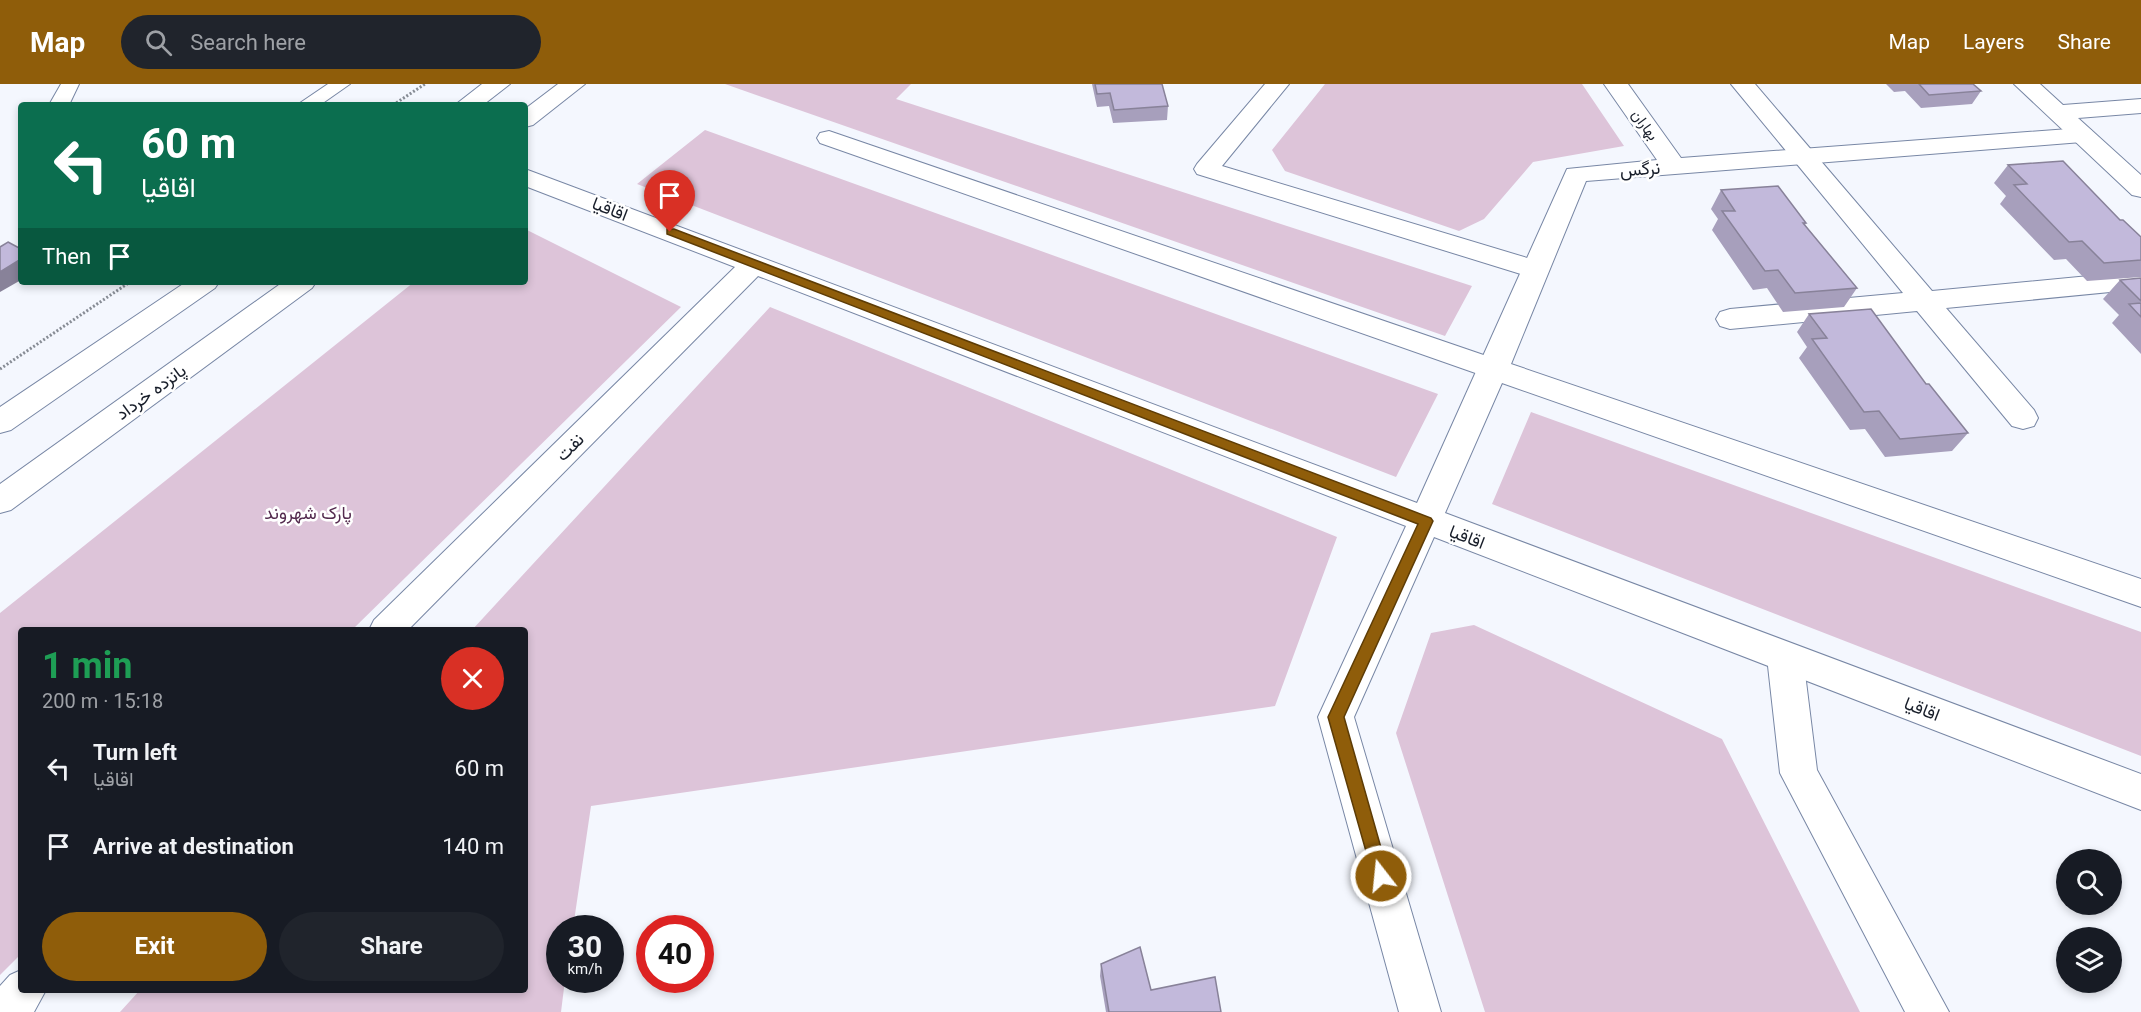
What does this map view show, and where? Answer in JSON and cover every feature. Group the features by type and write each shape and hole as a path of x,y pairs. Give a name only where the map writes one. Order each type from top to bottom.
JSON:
{"street":[{"path":"471,102 498,84"},
{"path":"528,118 573,84"},
{"path":"1277,84 1206,169 1534,269"},
{"name":"بهاران","path":"1616,84 1674,166"},
{"path":"1743,84 2023,418"},
{"path":"2026,84 2141,189"},
{"path":"2058,113 2141,106"},
{"name":"نرگس","path":"1420,1012 1336,717 1494,369 1534,269 1576,174 2082,135"},
{"path":"828,138 2141,593"},
{"name":"اقاقیا","path":"528,178 2141,792"},
{"name":"نفت","path":"389,627 754,264"},
{"path":"1730,319 2141,280"},
{"path":"0,422 202,285"},
{"name":"پانزده خرداد","path":"0,501 299,285"},
{"path":"1785,657 1799,773 1928,1012"},
{"path":"5,1012 22,993"}],"lane":[{"path":"61,102 70,84"},
{"path":"312,102 341,84"}],"path":[{"path":"398,102 425,84"},
{"path":"0,369 126,285"}],"green space":[{"path":"725,84 911,84 896,99 1472,286 1445,336"},
{"path":"1325,84 1582,84 1624,146 1533,162 1484,219 1459,231 1285,171 1272,150"},
{"path":"705,130 1438,394 1396,477 637,184"},
{"name":"پارک شهروند","path":"528,230 681,307 355,627 18,627 18,957 0,975 0,613 410,285 528,285"},
{"path":"770,307 1337,537 1275,706 591,806 575,915 546,915 546,993 563,993 561,1012 120,1012 137,993 528,993 528,627 475,627"},
{"path":"1531,412 2141,632 2141,756 1492,504"},
{"path":"1474,625 1722,739 1860,1012 1485,1012 1396,733 1431,633"}],"building":[{"path":"1095,84 1162,84 1168,106 1114,110 1110,93 1097,94"},
{"path":"1919,84 1973,84 1981,91 1929,95"},
{"path":"2063,161 2120,220 2123,220 2141,237 2141,260 2104,263 2082,241 2069,242 2014,185 2027,184 2008,165"},
{"path":"1778,186 1806,223 1803,223 1857,288 1795,293 1778,270 1765,271 1722,211 1735,211 1721,190"},
{"path":"8,242 18,247 18,261 0,272 0,247"},
{"path":"2141,278 2141,301 2120,280"},
{"path":"2141,303 2141,317 2129,304"},
{"path":"1871,309 1926,384 1929,384 1968,433 1900,439 1879,411 1864,412 1812,339 1827,338 1809,314"},
{"path":"1140,947 1151,990 1215,977 1221,1012 1109,1012 1101,964"}],"route":[{"path":"670,232 1426,521 1336,717 1381,876"}]}
